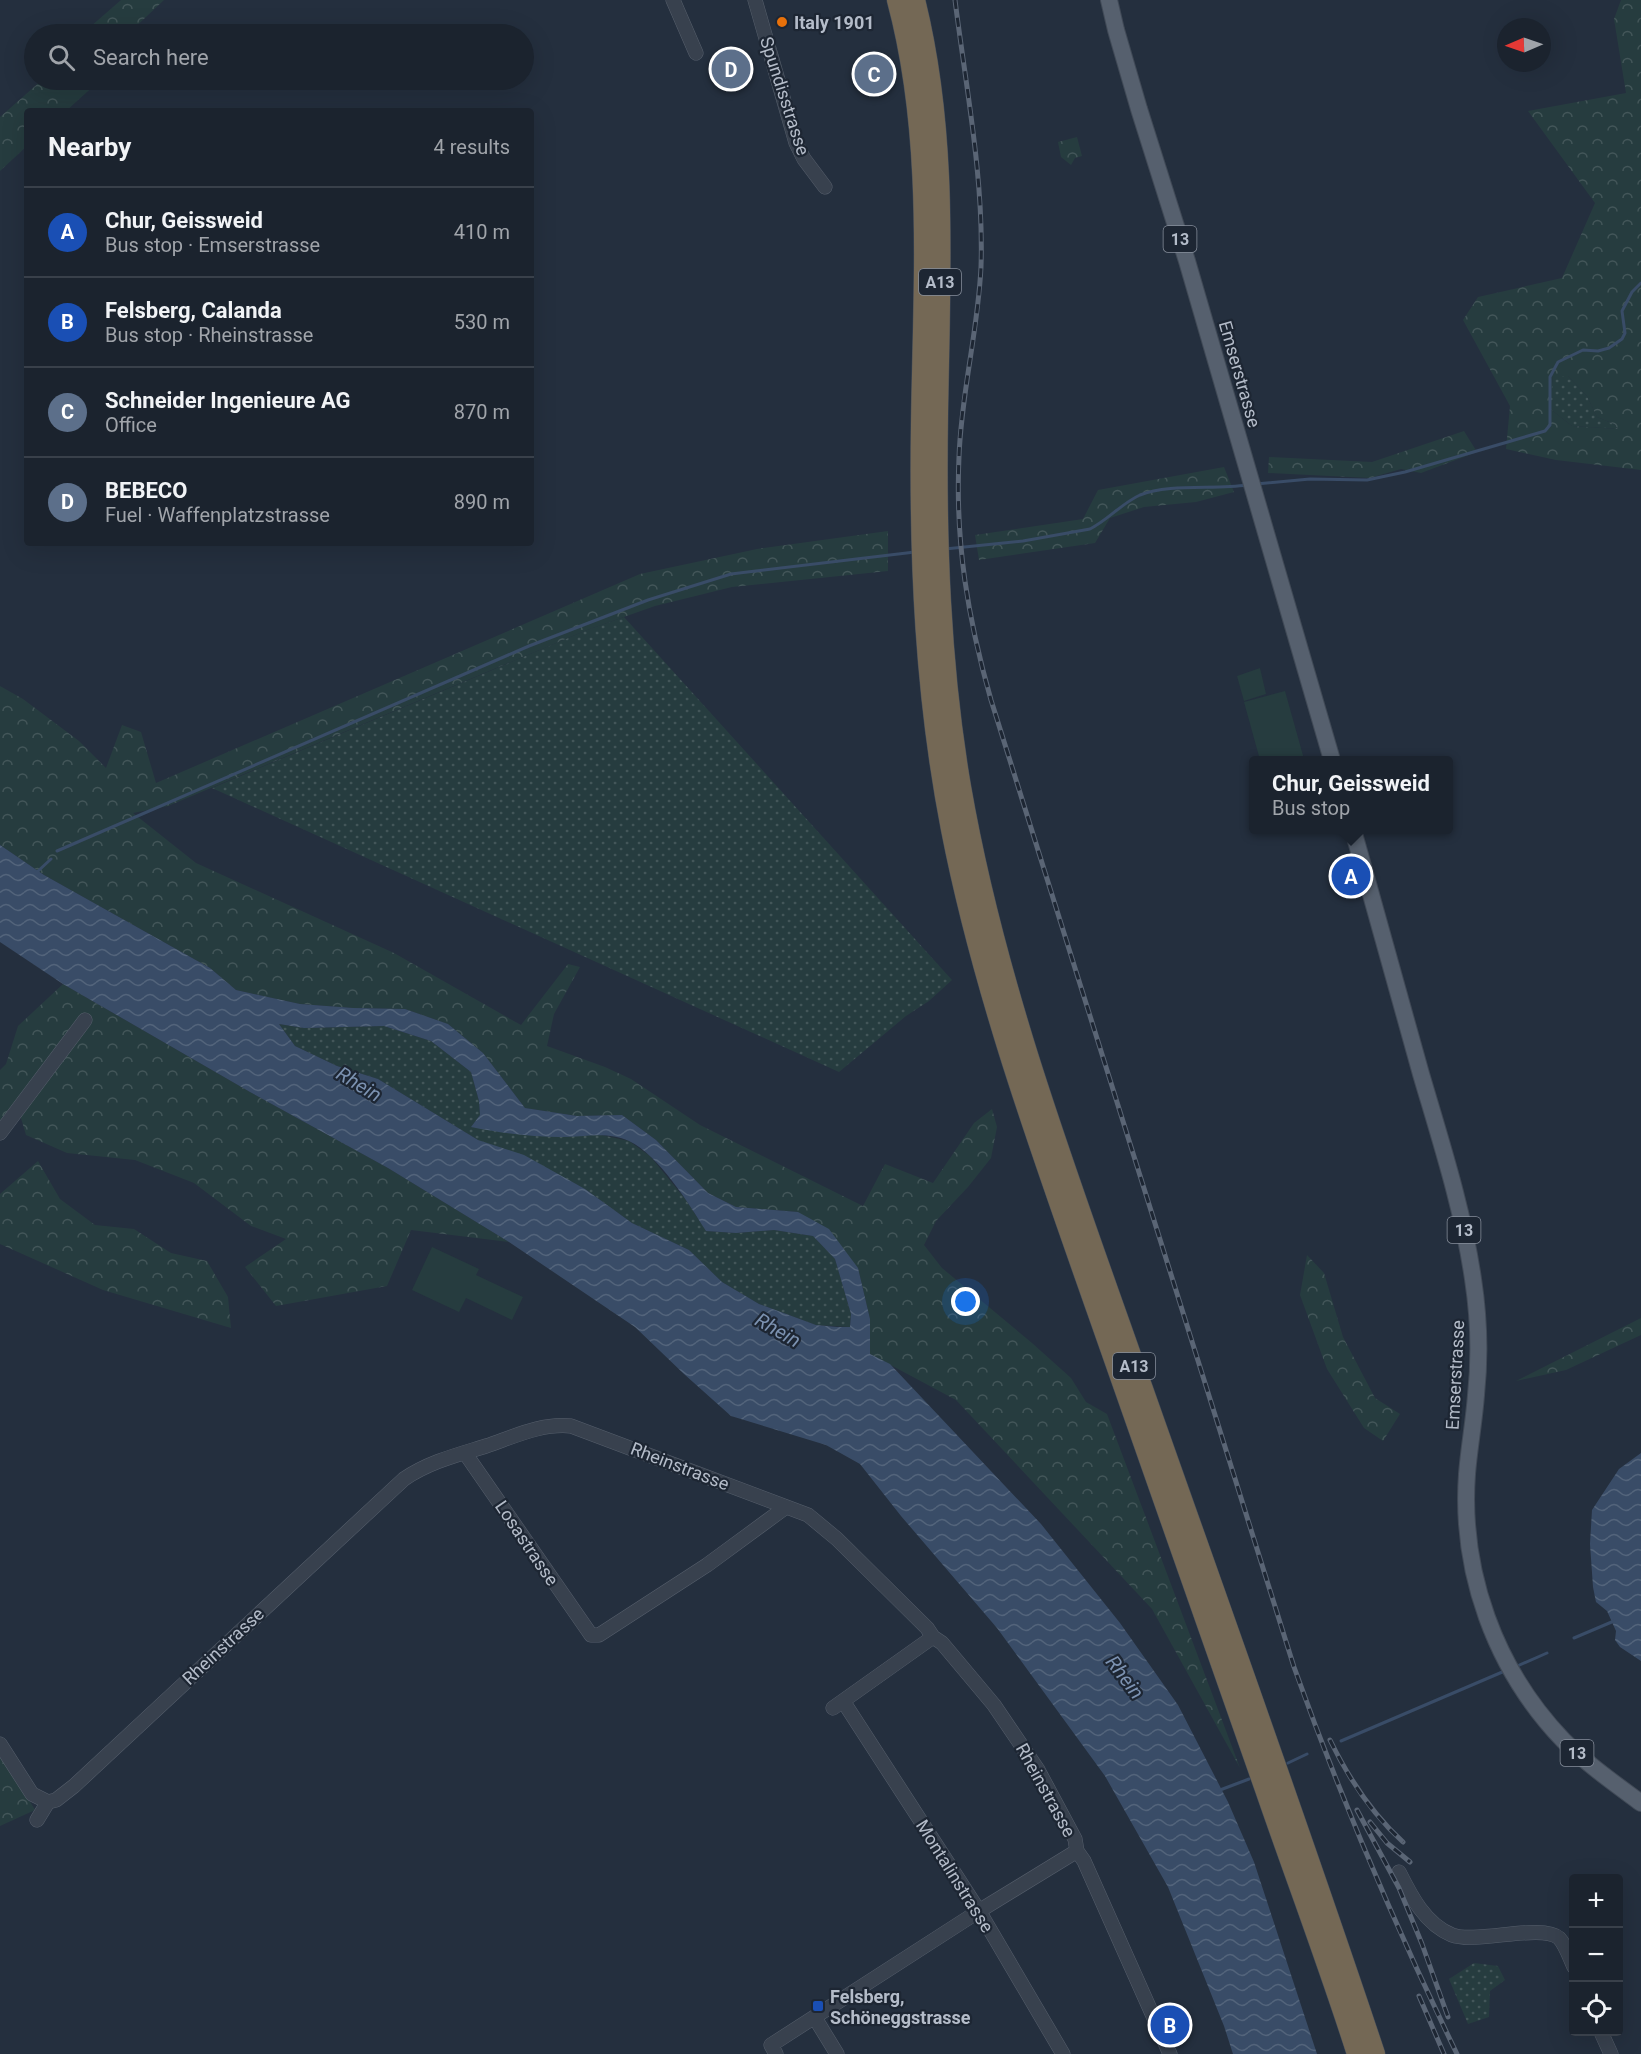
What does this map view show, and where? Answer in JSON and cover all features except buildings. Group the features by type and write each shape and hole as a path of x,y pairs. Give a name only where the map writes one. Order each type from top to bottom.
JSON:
{"highway":[{"name":"A13","path":"887,0 903,59 913,75"},
{"name":"A13","path":"897,0 913,75 922,180 921,435 931,551 942,775 961,879 988,985 1014,1070 1357,2054"},
{"name":"A13","path":"915,0 928,60 938,145 941,235 938,423 931,551"},
{"name":"A13","path":"937,660 989,922 1020,1032 1059,1152 1375,2054"}],"main road":[{"name":"Emserstrasse","path":"1109,0 1139,109 1187,261 1331,756"},
{"name":"Emserstrasse","path":"1354,834 1462,1219 1473,1279 1478,1345 1476,1396 1467,1472 1466,1514 1475,1583 1495,1639 1524,1692 1540,1714 1572,1748 1641,1803"}],"street":[{"path":"673,0 696,53"},
{"name":"Spundisstrasse","path":"755,0 796,143 804,159 825,187"},
{"path":"0,1133 85,1020"},
{"name":"Rheinstrasse","path":"37,1820 48,1802 56,1800 74,1786 404,1479 430,1464 545,1427 571,1426 808,1515 837,1539 927,1628 933,1637 942,1643 994,1705 1038,1770 1075,1839 1077,1851 1084,1861 1170,2054"},
{"name":"Losastrasse","path":"465,1453 588,1633 595,1636 707,1565 786,1507"},
{"name":"Montalinstrasse","path":"933,1637 838,1704 978,1911 1063,2054"},
{"path":"0,1744 32,1794 48,1802"},
{"path":"773,2050 815,2018 978,1911 1077,1851"},
{"path":"1399,1872 1420,1908 1445,1931 1461,1937 1545,1933 1560,1939 1569,1956"},
{"path":"815,2018 837,2054"},
{"path":"1603,2036 1611,2054"}],"green space":[{"path":"121,0 164,0 139,24 93,24"},
{"path":"1621,0 1641,0 1641,470 1556,460 1506,449 1510,406 1463,320 1478,297 1562,278 1595,203 1528,111 1626,93 1614,19","holes":["1553,376 1568,376 1587,396 1597,417 1614,424 1618,429 1572,426 1549,408"]},
{"path":"31,90 89,90 69,108 24,108 24,149 0,171 0,117"},
{"path":"1077,137 1082,156 1075,158 1071,165 1061,157 1058,142"},
{"path":"1553,376 1568,376 1587,396 1597,417 1614,424 1618,429 1572,426 1549,408"},
{"path":"1464,431 1477,452 1421,473 1401,469 1370,478 1268,473 1269,457 1372,462"},
{"path":"1224,467 1234,492 1196,502 1144,507 1110,518 1095,543 979,560 975,535 1083,519 1098,490"},
{"path":"888,531 888,571 732,587 655,606 587,630 168,806 133,813 196,863 394,953 521,1025 568,964 580,967 554,1014 547,1046 631,1079 700,1125 863,1206 885,1164 933,1183 974,1123 992,1109 997,1127 991,1158 936,1221 924,1245 942,1268 1071,1378 1086,1402 1107,1414 1240,1768 1152,1609 956,1400 870,1354 870,1319 858,1268 798,1212 736,1207 708,1193 656,1140 622,1115 577,1116 525,1108 483,1053 448,1024 405,1009 300,1004 236,990 210,968 44,875 0,845 0,686 23,699 79,741 106,768 122,725 141,732 156,783 640,574 757,549"},
{"path":"624,617 952,980 839,1072 212,788 587,630"},
{"path":"1260,668 1266,694 1244,701 1237,676"},
{"path":"1285,691 1303,756 1259,756 1244,702"},
{"path":"63,984 250,1092 388,1168 509,1242 411,1230 387,1286 276,1306 245,1267 286,1239 251,1226 194,1183 135,1160 67,1153 26,1135 18,1108 0,1128 0,1070 6,1064 18,1026"},
{"path":"279,1024 304,1028 384,1026 431,1041 471,1072 479,1101 480,1115 471,1127 564,1137 592,1133 629,1141 650,1156 686,1200 706,1231 736,1233 774,1230 813,1236 835,1259 851,1314 850,1327 816,1325 759,1304 722,1282 689,1250 632,1223 585,1189 557,1174 478,1140 378,1079 337,1066 295,1046"},
{"path":"38,1161 60,1199 95,1225 134,1229 171,1253 207,1261 228,1297 231,1328 103,1290 0,1244 0,1194"},
{"path":"432,1247 479,1269 476,1275 523,1297 512,1320 466,1298 459,1312 412,1290"},
{"path":"1307,1255 1324,1273 1343,1337 1375,1398 1400,1414 1383,1441 1364,1428 1327,1369 1300,1295"},
{"path":"1641,1318 1641,1335 1566,1370 1516,1381"},
{"path":"0,1751 35,1810 0,1826"},
{"path":"1474,1963 1498,1966 1505,1980 1490,1991 1489,2017 1468,2024 1449,1979"}],"water":[{"name":"Rhein","path":"0,845 44,875 210,968 236,990 300,1004 405,1009 448,1024 483,1053 525,1108 577,1116 622,1115 656,1140 708,1193 736,1207 798,1212 829,1229 858,1268 870,1319 870,1354 890,1364 1041,1524 1120,1623 1178,1705 1228,1802 1254,1862 1317,2054 1233,2054 1168,1887 1105,1776 997,1628 901,1516 860,1464 826,1445 731,1416 635,1327 509,1242 388,1168 250,1092 63,984 0,942","holes":["279,1024 304,1028 384,1026 431,1041 471,1072 479,1101 480,1115 471,1127 538,1136 604,1135 621,1138 640,1148 662,1169 682,1194 706,1231 736,1233 774,1230 813,1236 835,1259 851,1314 850,1327 816,1325 759,1304 722,1282 689,1250 632,1223 585,1189 524,1155 478,1140 378,1079 337,1066 295,1046"]},
{"path":"1641,1453 1641,1661 1620,1647 1615,1640 1616,1631 1607,1611 1596,1602 1590,1544 1592,1510 1619,1469"}],"waterway":[{"path":"1256,484 1310,479 1367,480 1405,472 1545,431 1550,425 1550,377 1558,362 1583,350 1598,351 1609,348 1622,339 1625,333 1622,311 1632,292 1641,283"},
{"path":"945,549 1023,541 1090,529 1133,498 1152,491 1247,485"},
{"path":"57,851 529,646 648,600 731,574 915,552"},
{"path":"37,872 51,859"},
{"path":"1574,1638 1614,1621"},
{"path":"1515,1667 1547,1653"},
{"path":"1341,1741 1507,1670"},
{"path":"1288,1763 1307,1754"},
{"path":"1220,1790 1249,1779"}],"railway":[{"path":"955,0 977,167 981,234 977,315 960,433 959,520 965,580 983,670 1294,1667 1370,1863 1457,2054"},
{"path":"1330,1740 1362,1795 1391,1831 1403,1842"},
{"path":"1357,1810 1399,1888 1448,2017"},
{"path":"1370,1822 1387,1843 1410,1862"},
{"path":"1419,1996 1444,2054"}],"place":[{"name":"Italy 1901","path":"782,22"},
{"name":"BEBECO","path":"731,69"},
{"name":"Schneider Ingenieure AG","path":"874,74"},
{"name":"Chur, Geissweid","path":"1351,876"},
{"name":"Felsberg, Schöneggstrasse","path":"818,2006"},
{"name":"Felsberg, Calanda","path":"1170,2025"}]}
